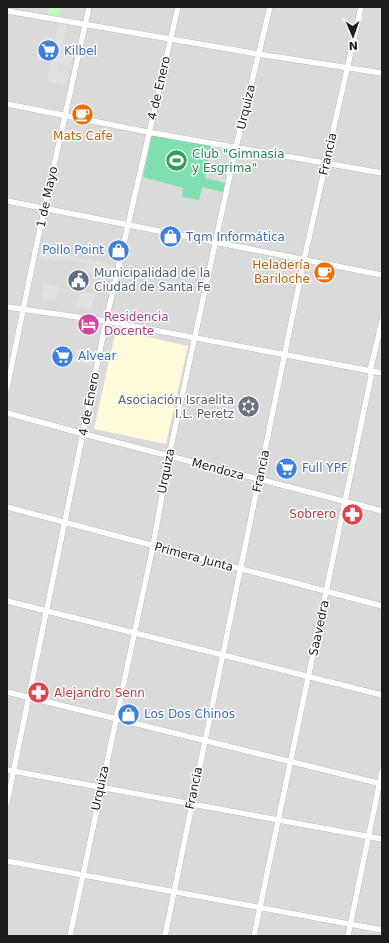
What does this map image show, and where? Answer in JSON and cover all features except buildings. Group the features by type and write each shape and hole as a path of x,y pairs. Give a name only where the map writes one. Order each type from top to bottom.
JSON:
{"street":[{"name":"1 de Mayo","path":"7,388 46,208 64,116 89,7"},
{"name":"4 de Enero","path":"7,803 10,770 29,697 106,321 148,132 178,7"},
{"name":"Urquiza","path":"70,936 100,787 153,546 169,456 236,147 270,7"},
{"name":"Francia","path":"165,936 190,804 223,655 304,260 361,7"},
{"path":"7,11 258,54 382,73"},
{"path":"7,104 148,132 382,173"},
{"path":"7,201 382,275"},
{"path":"7,307 106,321 382,373"},
{"name":"Saavedra","path":"254,936 346,502 371,377 370,371 382,320"},
{"name":"Mendoza","path":"7,413 382,511"},
{"name":"Primera Junta","path":"7,507 382,606"},
{"path":"7,601 382,695"},
{"path":"7,692 381,784"},
{"path":"10,770 382,839"},
{"path":"348,936 381,784 382,771"},
{"path":"7,861 260,906 382,930"}],"shaded area":[{"path":"7,7 382,7 382,936 7,936"},
{"path":"58,23 66,25 61,56 72,58 70,66 57,63 56,71 69,74 66,85 47,81"},
{"path":"41,250 113,265 112,268 99,266 97,274 84,271 86,264 57,258 56,261 39,258"},
{"path":"44,284 59,287 55,302 41,299"},
{"path":"80,292 95,294 91,310 77,307"},
{"path":"116,330 188,346 166,444 94,429"},
{"path":"76,349 94,353 92,365 74,362"}],"green space":[{"path":"49,7 61,7 59,19 47,17"},
{"name":"Club \"Gimnasia y Esgrima\"","path":"152,135 211,145 205,178 225,183 223,192 202,187 199,200 182,197 183,188 143,177"}],"place":[{"name":"Kilbel","path":"49,51"},
{"name":"Mats Cafe","path":"83,115"},
{"name":"Club \"Gimnasia y Esgrima\"","path":"177,161"},
{"name":"Tqm Informática","path":"170,237"},
{"name":"Pollo Point","path":"119,250"},
{"name":"Heladería Bariloche","path":"325,272"},
{"name":"Municipalidad de la Ciudad de Santa Fe","path":"79,280"},
{"name":"Residencia Docente","path":"88,324"},
{"name":"Alvear","path":"63,356"},
{"name":"Asociación Israelita I.L. Peretz","path":"249,407"},
{"name":"Full YPF","path":"287,468"},
{"name":"Sobrero","path":"352,514"},
{"name":"Alejandro Senn","path":"38,693"},
{"name":"Los Dos Chinos","path":"129,714"}]}
